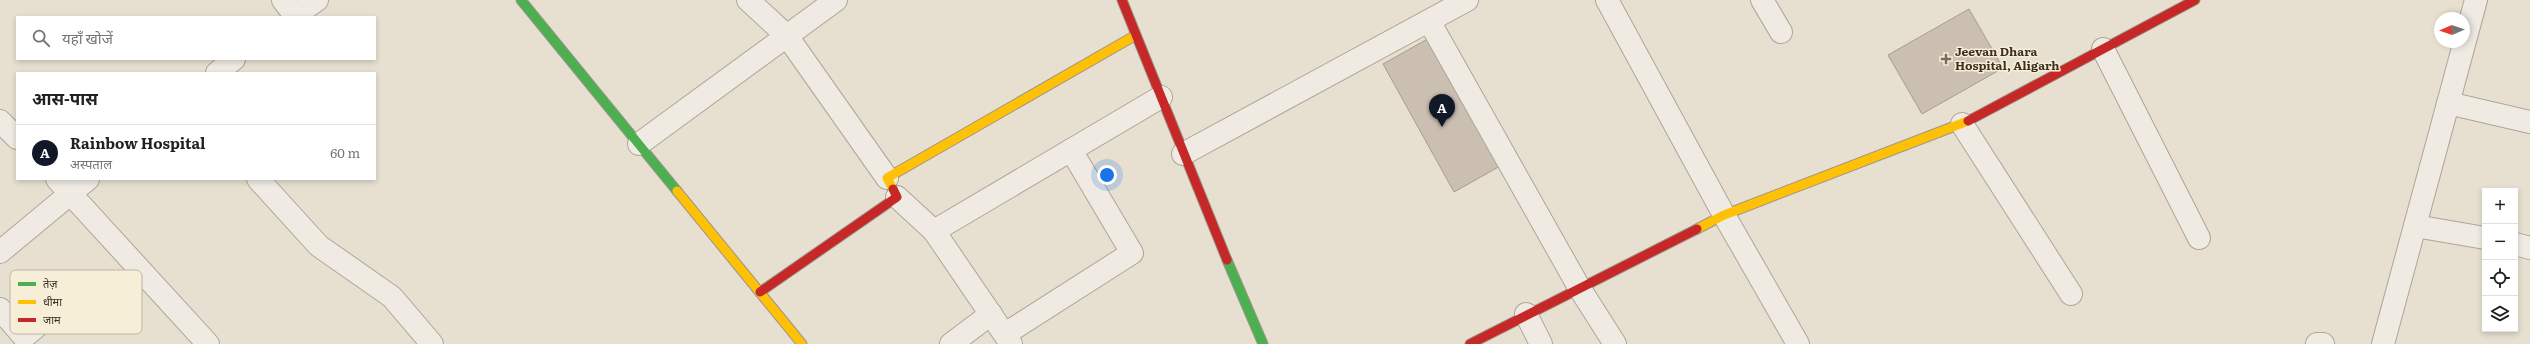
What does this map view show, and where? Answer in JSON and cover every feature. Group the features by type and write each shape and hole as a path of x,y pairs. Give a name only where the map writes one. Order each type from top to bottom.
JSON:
{"street":[{"path":"291,11 317,0"},
{"path":"521,0 802,344"},
{"path":"748,0 787,36 887,178 897,197 934,231 1008,339 1132,252 1071,150"},
{"path":"639,144 836,0"},
{"path":"1122,0 1257,342"},
{"path":"1183,154 1467,0"},
{"path":"1607,0 1724,215 1798,344"},
{"path":"1762,0 1781,32"},
{"path":"1470,344 1526,314 1580,289 1724,215 1962,124 2195,0"},
{"path":"2383,344 2476,0"},
{"path":"1428,21 1580,289 1615,344"},
{"path":"887,178 1136,35"},
{"path":"2103,49 2199,238"},
{"path":"218,72 233,60"},
{"path":"934,231 1160,97"},
{"path":"2448,103 2530,122"},
{"path":"0,121 16,137"},
{"path":"1962,124 2071,294"},
{"path":"0,252 64,186 85,180"},
{"path":"259,180 319,246 392,297 432,344"},
{"path":"64,186 141,270"},
{"path":"760,292 897,197"},
{"path":"2415,226 2482,237"},
{"path":"2518,245 2530,248"},
{"path":"142,272 208,344"},
{"path":"0,309 10,321"},
{"path":"951,344 991,314"},
{"path":"1526,314 1541,344"},
{"path":"2317,344 2323,344"}],"building":[{"path":"1969,9 2003,68 1922,114 1888,55"},
{"path":"1431,37 1502,165 1454,192 1383,64"}],"traffic: fast":[{"path":"521,0 677,191"},
{"path":"1227,260 1263,344"}],"traffic: slow":[{"path":"893,189 887,178 1136,35"},
{"path":"1697,229 1724,215 1968,121"},
{"path":"677,191 802,344"}],"traffic: jam":[{"path":"1122,0 1227,260"},
{"path":"1968,121 2195,0"},
{"path":"760,292 897,197 893,189"},
{"path":"1470,344 1697,229"}],"place":[{"name":"Jeevan Dhara Hospital, Aligarh","path":"1946,59"},
{"name":"Rainbow Hospital","path":"1442,127"}]}
